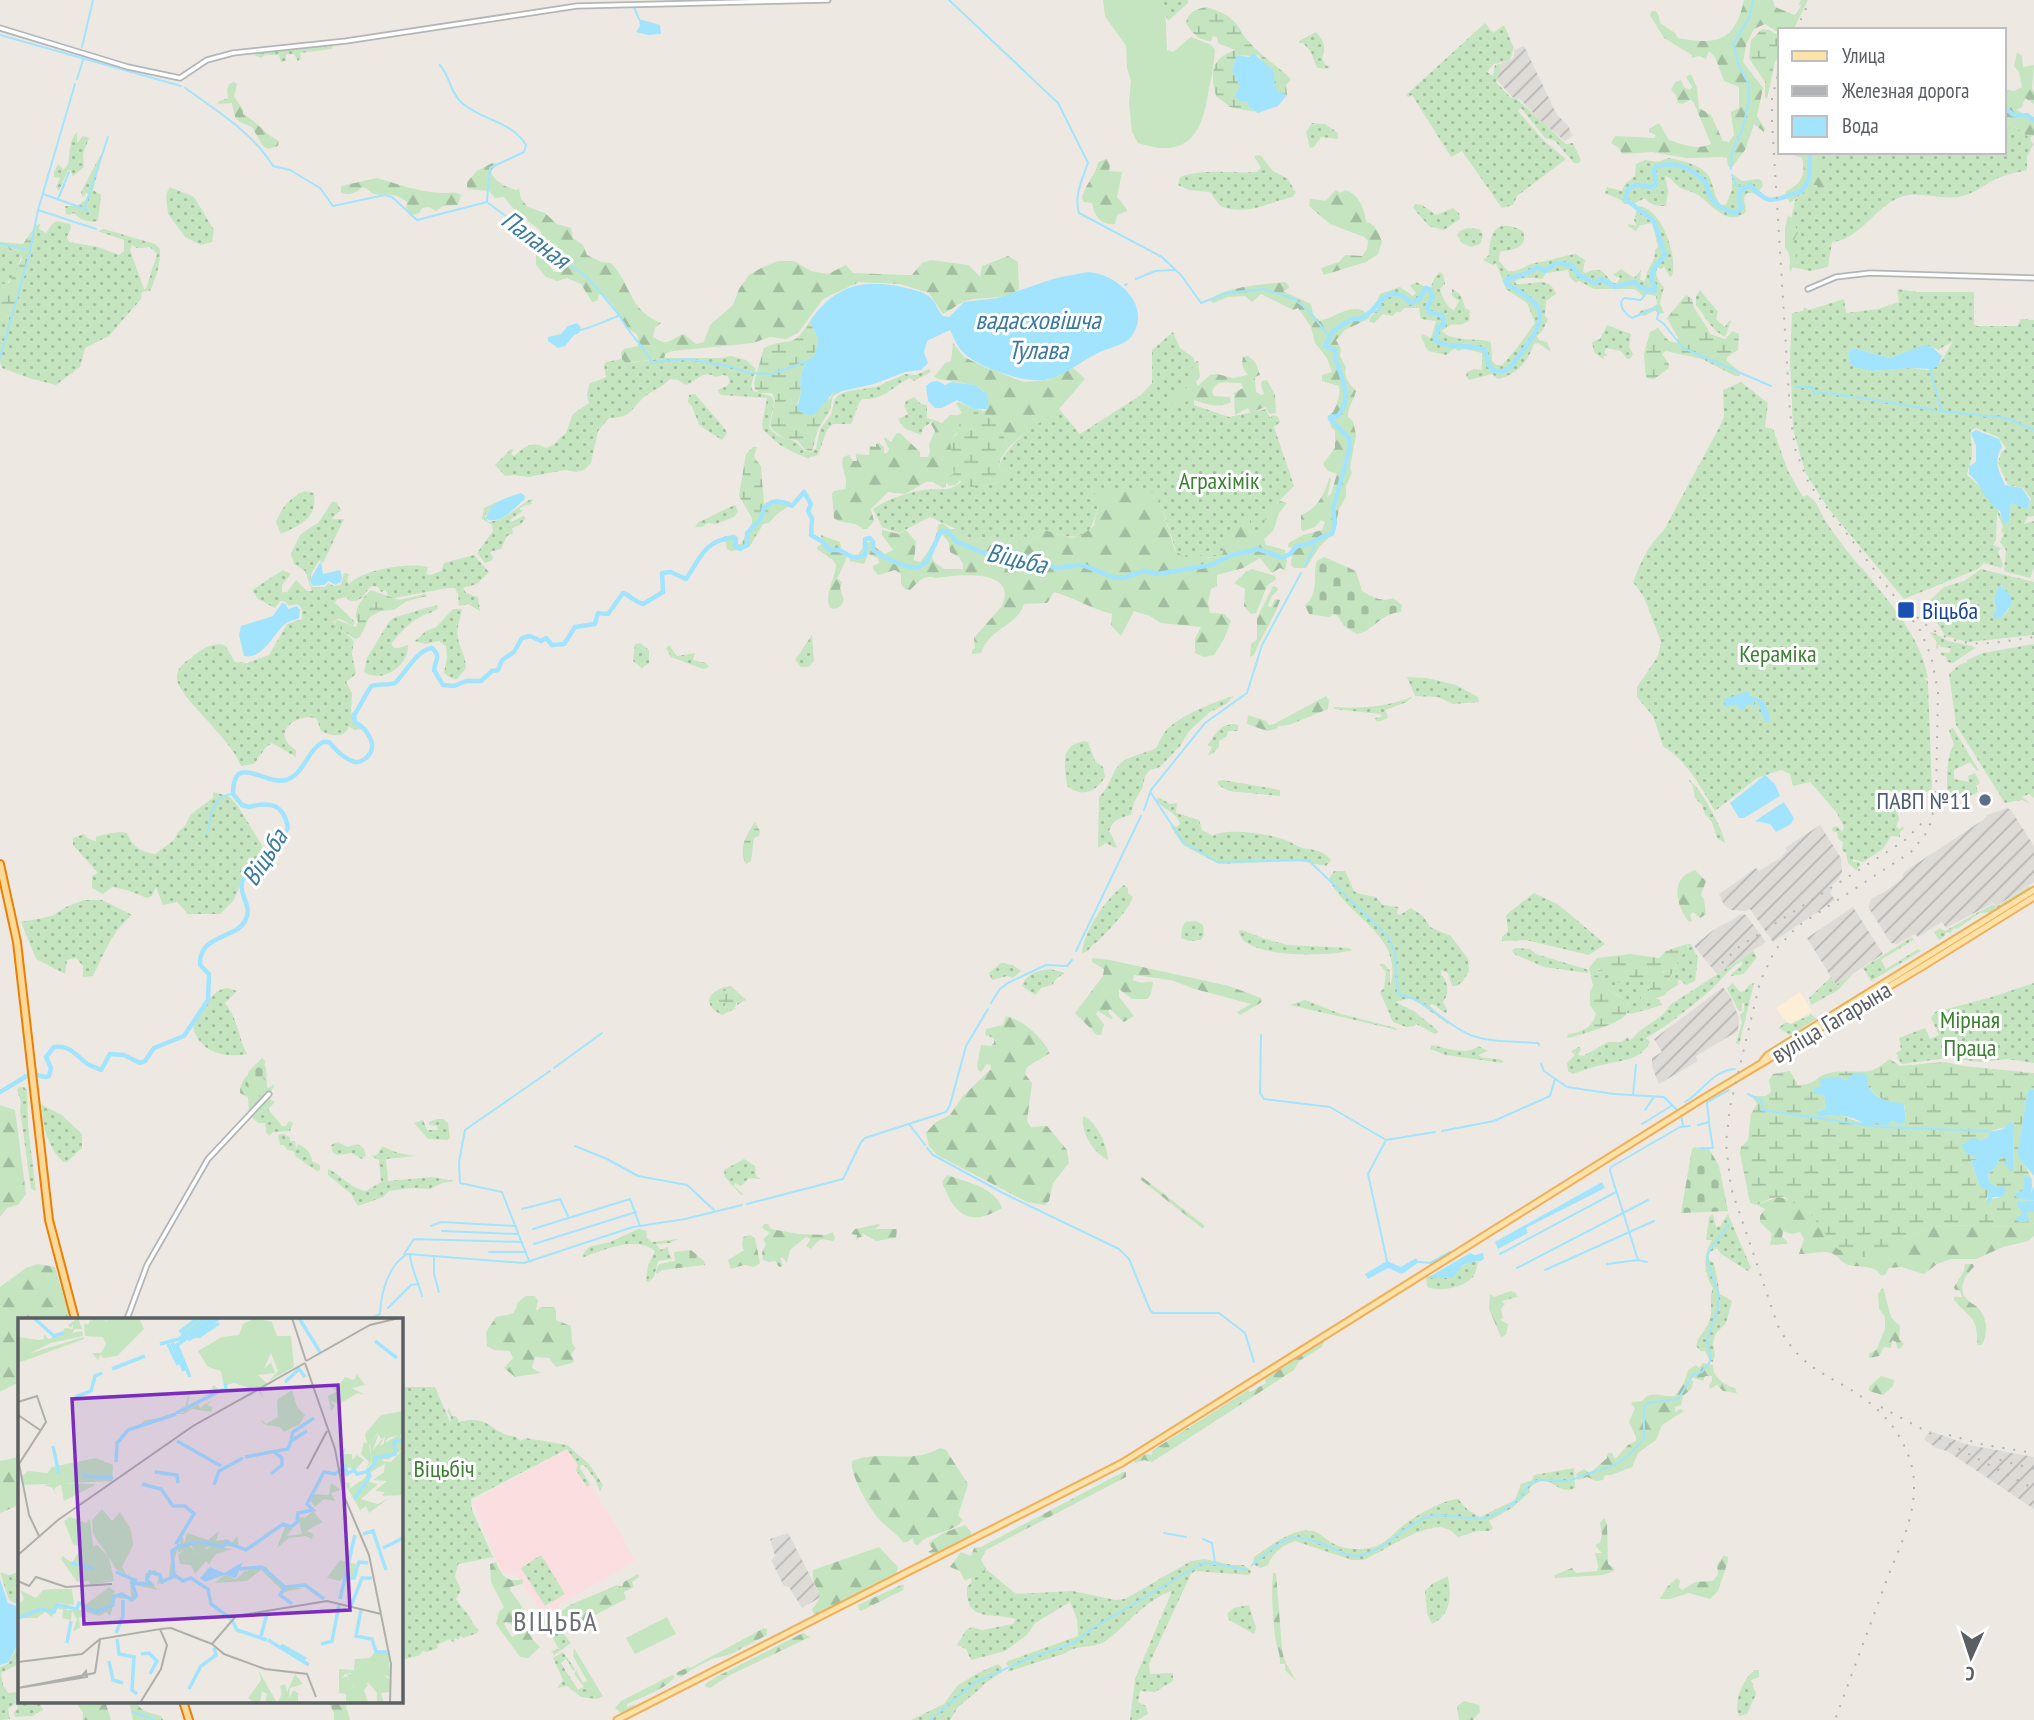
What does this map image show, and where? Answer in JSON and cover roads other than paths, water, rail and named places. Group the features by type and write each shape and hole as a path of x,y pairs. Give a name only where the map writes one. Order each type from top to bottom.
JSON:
{"highway":[{"path":"0,864 17,942 49,1220 75,1318"},
{"path":"183,1702 189,1720"}],"main road":[{"name":"вуліца Гагарына","path":"2007,911 2034,890"},
{"name":"вуліца Гагарына","path":"617,1720 1122,1463 2007,911 2034,897"}],"street":[{"path":"0,28 138,69 180,78 207,60 233,54 346,41 577,6 828,0"},
{"path":"1808,289 1836,277 1870,273 2034,278"},
{"path":"127,1318 147,1265 208,1159 270,1094"}],"water":[{"path":"639,19 660,25 661,34 636,32 640,26"},
{"path":"1253,53 1273,70 1277,89 1287,95 1278,106 1258,113 1249,108 1248,101 1236,98 1240,87 1232,70 1237,55 1249,57"},
{"name":"вадасховішча Тулава","path":"1088,272 1109,278 1128,292 1138,312 1138,323 1126,341 1096,354 1062,374 1049,379 1029,380 992,369 964,353 950,330 927,341 924,352 928,363 921,370 905,372 874,384 833,393 812,415 797,409 804,366 815,354 818,339 810,321 840,292 852,287 877,284 906,288 929,296 943,316 949,317 964,302 997,298 1056,278"},
{"path":"577,323 581,327 579,333 565,346 558,348 548,341 548,337 561,334 568,326"},
{"path":"1924,345 1931,346 1942,356 1939,365 1933,369 1872,371 1850,364 1848,353 1853,348 1890,358"},
{"path":"938,381 945,385 952,382 975,385 987,394 987,409 974,409 957,400 942,408 935,408 928,401 926,386"},
{"path":"1976,430 1999,439 2002,447 1998,466 2005,485 2022,488 2030,500 2026,509 2011,503 2009,521 2006,524 2000,511 1991,504 1969,474 1969,466 1976,462 1976,446 1971,433"},
{"path":"521,493 525,496 524,500 507,515 497,520 486,519 494,505"},
{"path":"321,561 323,574 340,570 341,582 335,585 329,581 324,585 312,586 310,580"},
{"path":"2000,585 2011,596 2011,605 2002,617 1994,619 1994,598"},
{"path":"282,603 286,604 288,609 297,606 300,610 299,618 283,626 264,649 251,656 244,656 239,635 241,626 273,616"},
{"path":"1749,692 1749,696 1763,700 1770,716 1769,722 1765,722 1757,700 1754,702 1755,708 1750,703 1741,711 1736,704 1725,706 1724,699"},
{"path":"1765,775 1775,784 1780,796 1744,818 1739,818 1730,803"},
{"path":"1784,802 1794,818 1791,824 1776,832 1770,824 1755,821"},
{"path":"1854,1073 1864,1073 1868,1077 1867,1085 1879,1097 1904,1104 1906,1121 1901,1125 1892,1121 1886,1126 1877,1123 1868,1126 1848,1117 1819,1117 1816,1112 1826,1109 1824,1095 1814,1094 1813,1089 1821,1086 1819,1081 1839,1077 1846,1080"},
{"path":"2028,1089 2034,1090 2034,1176 2017,1156"},
{"path":"2009,1122 2014,1125 2013,1172 2004,1164 2007,1158 2000,1157 1998,1164 1988,1175 1989,1182 1996,1187 2004,1186 2006,1192 2002,1197 1993,1197 1986,1207 1989,1190 1980,1187 1971,1160 1976,1160 1977,1157 1967,1154 1961,1145 1973,1138 1987,1138 1991,1131 2004,1129"},
{"path":"2027,1176 2032,1179 2031,1193 2034,1186 2034,1200 2017,1198 2014,1194 2024,1190 2024,1178"},
{"path":"1602,1182 1605,1188 1526,1228 1528,1233 1498,1249 1495,1242"},
{"path":"2034,1200 2034,1212 2026,1212 2029,1218 2027,1222 2019,1222 2016,1218 2023,1214 2017,1202"},
{"path":"1470,1253 1483,1253 1484,1259 1464,1265 1453,1278 1427,1278"},
{"path":"1416,1258 1419,1262 1402,1274 1388,1268 1368,1279 1365,1274 1387,1261 1401,1267"},
{"path":"0,1579 8,1603 18,1607 18,1643 9,1662 0,1665"}],"waterway":[{"path":"82,47 93,0"},
{"path":"949,0 1058,103 1088,163 1078,194 1079,213 1162,257 1181,275 1201,303 1227,293 1264,289 1294,299 1308,310 1329,336"},
{"path":"1731,169 1732,152 1742,130 1749,101 1749,84 1740,69 1733,44 1749,18 1753,0"},
{"path":"634,7 639,19"},
{"name":"Паланая","path":"0,35 181,86"},
{"path":"77,79 83,60"},
{"path":"440,65 462,103 513,131 526,145 524,152 490,168 487,201"},
{"path":"0,358 29,256 38,210 75,84"},
{"name":"Паланая","path":"185,88 245,133 273,166 290,170 320,188 333,206 385,195 392,197 417,220 487,202 589,279 620,316 652,362 689,359 749,373 772,374 813,359"},
{"name":"Віцьба","path":"2006,107 2013,114 2027,115 2034,120"},
{"path":"84,209 108,137"},
{"name":"Віцьба","path":"0,1092 30,1074 49,1076 51,1068 46,1057 54,1047 68,1048 101,1070 110,1054 124,1055 140,1063 145,1061 154,1048 184,1036 208,1000 209,974 200,965 201,955 211,942 233,932 245,921 248,910 242,890 243,879 270,856 288,828 283,814 275,806 242,805 233,794 234,781 244,772 278,781 286,780 297,773 323,742 329,742 351,761 358,762 366,758 372,743 364,729 355,722 354,715 371,687 395,683 421,653 432,648 437,654 434,670 443,685 454,686 466,681 481,681 492,671 498,670 502,660 514,652 522,638 530,636 541,641 546,638 552,645 564,644 575,627 595,624 598,613 608,614 623,593 643,604 663,592 662,573 671,572 686,579 704,551 716,542 734,537 735,546 740,549 747,545 747,533 760,520 764,508 772,502 783,502 792,506 804,492 811,504 808,511 812,519 811,535 823,542 829,550 839,550 852,557 860,557 865,555 865,539 870,538 873,550 879,554 900,564 918,568 927,561 941,531 947,531 957,542 984,553 1011,551 1056,568 1082,565 1123,578 1144,571 1158,574 1211,565 1232,555 1258,549 1282,558 1297,546 1332,534 1335,523 1333,509 1349,451 1349,438 1330,419 1338,416 1345,402 1343,380 1335,358 1336,351 1325,346 1333,331 1352,319 1366,316 1388,296 1402,296 1411,303 1419,299 1426,288 1433,297 1427,307 1430,313 1442,315 1444,325 1439,326 1435,340 1447,345 1485,350 1489,366 1494,371 1503,371 1510,368 1532,338 1540,313 1531,300 1506,283 1507,279 1538,267 1545,271 1556,263 1571,265 1579,275 1595,283 1602,279 1615,287 1635,282 1640,287 1654,291 1651,279 1655,267 1665,255 1654,221 1625,199 1629,188 1636,185 1653,187 1656,184 1654,170 1657,166 1677,165 1690,170 1706,183 1715,203 1735,213 1741,209 1739,192 1750,185 1769,200 1801,192 1809,180 1810,154"},
{"path":"58,199 69,172"},
{"path":"1732,175 1736,185 1745,186"},
{"path":"43,194 88,210"},
{"path":"38,210 96,229"},
{"path":"0,244 26,249"},
{"name":"Паланая","path":"1136,279 1155,271 1175,270"},
{"path":"1648,290 1641,300 1624,298 1621,302 1623,310 1632,318 1657,307 1657,319 1683,348 1771,386"},
{"path":"1373,312 1380,310 1381,302"},
{"path":"580,330 618,316"},
{"path":"1930,370 1942,411"},
{"path":"1795,387 1812,387 1814,393 1853,397"},
{"path":"1856,397 1935,410"},
{"path":"1939,411 2006,418 2034,430"},
{"path":"1305,566 1317,541"},
{"path":"1144,810 1151,790 1205,723 1247,693 1262,645 1301,573"},
{"path":"1151,793 1183,842 1217,862 1308,860 1388,936 1395,953 1398,995 1418,1001 1473,1036 1539,1045"},
{"path":"207,833 210,813 221,798 233,794"},
{"path":"1076,951 1141,816"},
{"path":"991,1003 1000,989 1008,983 1046,965 1067,966 1072,960"},
{"path":"747,1204 843,1179 865,1138 946,1112 966,1046 988,1009"},
{"path":"554,1068 602,1033"},
{"path":"1261,1035 1260,1093 1264,1099 1330,1107 1386,1140 1435,1132"},
{"path":"1541,1064 1544,1071 1567,1087 1614,1094 1664,1097 1676,1109"},
{"path":"1633,1095 1636,1065"},
{"path":"1685,1102 1713,1078 1735,1069"},
{"path":"529,1261 502,1192 460,1183 459,1162 465,1130 550,1071"},
{"path":"1442,1131 1494,1121 1550,1096 1555,1079"},
{"path":"1698,1125 1709,1122 1707,1102 1729,1090"},
{"path":"1748,1094 1762,1101 1762,1110 1878,1127 1989,1131"},
{"path":"1645,1110 1654,1097"},
{"path":"1642,1124 1671,1106"},
{"path":"1681,1116 1683,1125"},
{"path":"909,1124 925,1145"},
{"path":"1700,1148 1713,1148 1709,1124"},
{"path":"1638,1260 1611,1167 1680,1127 1690,1126"},
{"path":"1385,1142 1368,1174 1387,1261"},
{"path":"575,1146 638,1176 687,1185 714,1210"},
{"path":"927,1148 933,1155 1005,1194 1119,1249 1129,1259 1153,1313 1219,1313 1245,1333 1254,1362"},
{"path":"1500,1254 1616,1192"},
{"path":"522,1209 560,1199 568,1216"},
{"path":"533,1229 630,1199 640,1226"},
{"path":"1517,1268 1648,1200"},
{"path":"371,1318 380,1314 390,1272 407,1254 524,1263 633,1227 685,1219 742,1205"},
{"path":"534,1244 636,1212"},
{"path":"1545,1270 1654,1221"},
{"path":"431,1226 441,1222 516,1226"},
{"path":"1252,1565 1275,1546 1292,1538 1309,1539 1352,1556 1368,1553 1412,1525 1432,1516 1485,1518 1495,1515 1509,1506 1534,1482 1571,1480 1625,1458 1644,1438 1644,1408 1648,1403 1678,1399 1693,1375 1702,1372 1709,1363 1711,1357 1707,1340 1718,1308 1718,1293 1707,1259 1709,1251 1729,1224"},
{"path":"442,1231 518,1234"},
{"path":"404,1254 414,1239 522,1242"},
{"path":"489,1252 526,1252"},
{"path":"1419,1262 1430,1263 1450,1252"},
{"path":"410,1254 422,1296"},
{"path":"434,1256 434,1274 439,1292"},
{"path":"1607,1264 1638,1260 1647,1262"},
{"path":"388,1308 411,1285 418,1284"},
{"path":"1164,1533 1186,1537"},
{"path":"1203,1539 1212,1543 1215,1563"},
{"path":"930,1720 974,1683 1080,1639 1091,1629 1203,1563 1246,1569"},
{"path":"133,1712 155,1720"}],"railway":[{"path":"1797,28 1810,0"},
{"path":"1778,74 1772,99 1772,122 1790,412 1795,449 1809,484 1920,630 1931,656 1938,691 1936,797 1931,822 1925,835 1911,852 1798,926 1775,950 1760,982 1730,1107 1726,1143 1731,1188 1778,1326 1800,1357 1865,1399 1886,1418 1904,1445 1914,1476 1909,1522 1835,1720"},
{"path":"1917,617 1931,628 1958,641 1986,643 2034,637"},
{"path":"1722,963 1740,946 1904,841 1924,821"},
{"path":"1881,1407 2034,1489"},
{"path":"1949,1435 1985,1445 2034,1453"},
{"path":"1989,1457 2034,1469"}],"place":[{"name":"Віцьба","path":"1906,610"},
{"name":"ПАВП №11","path":"1985,800"}],"district":[{"name":"ВІЦЬБА","path":"556,1620"}],"park label":[{"name":"Аграхімік","path":"1219,480"},
{"name":"Кераміка","path":"1778,653"},
{"name":"Мірная Праца","path":"1970,1033"},
{"name":"Віцьбіч","path":"444,1468"}]}
